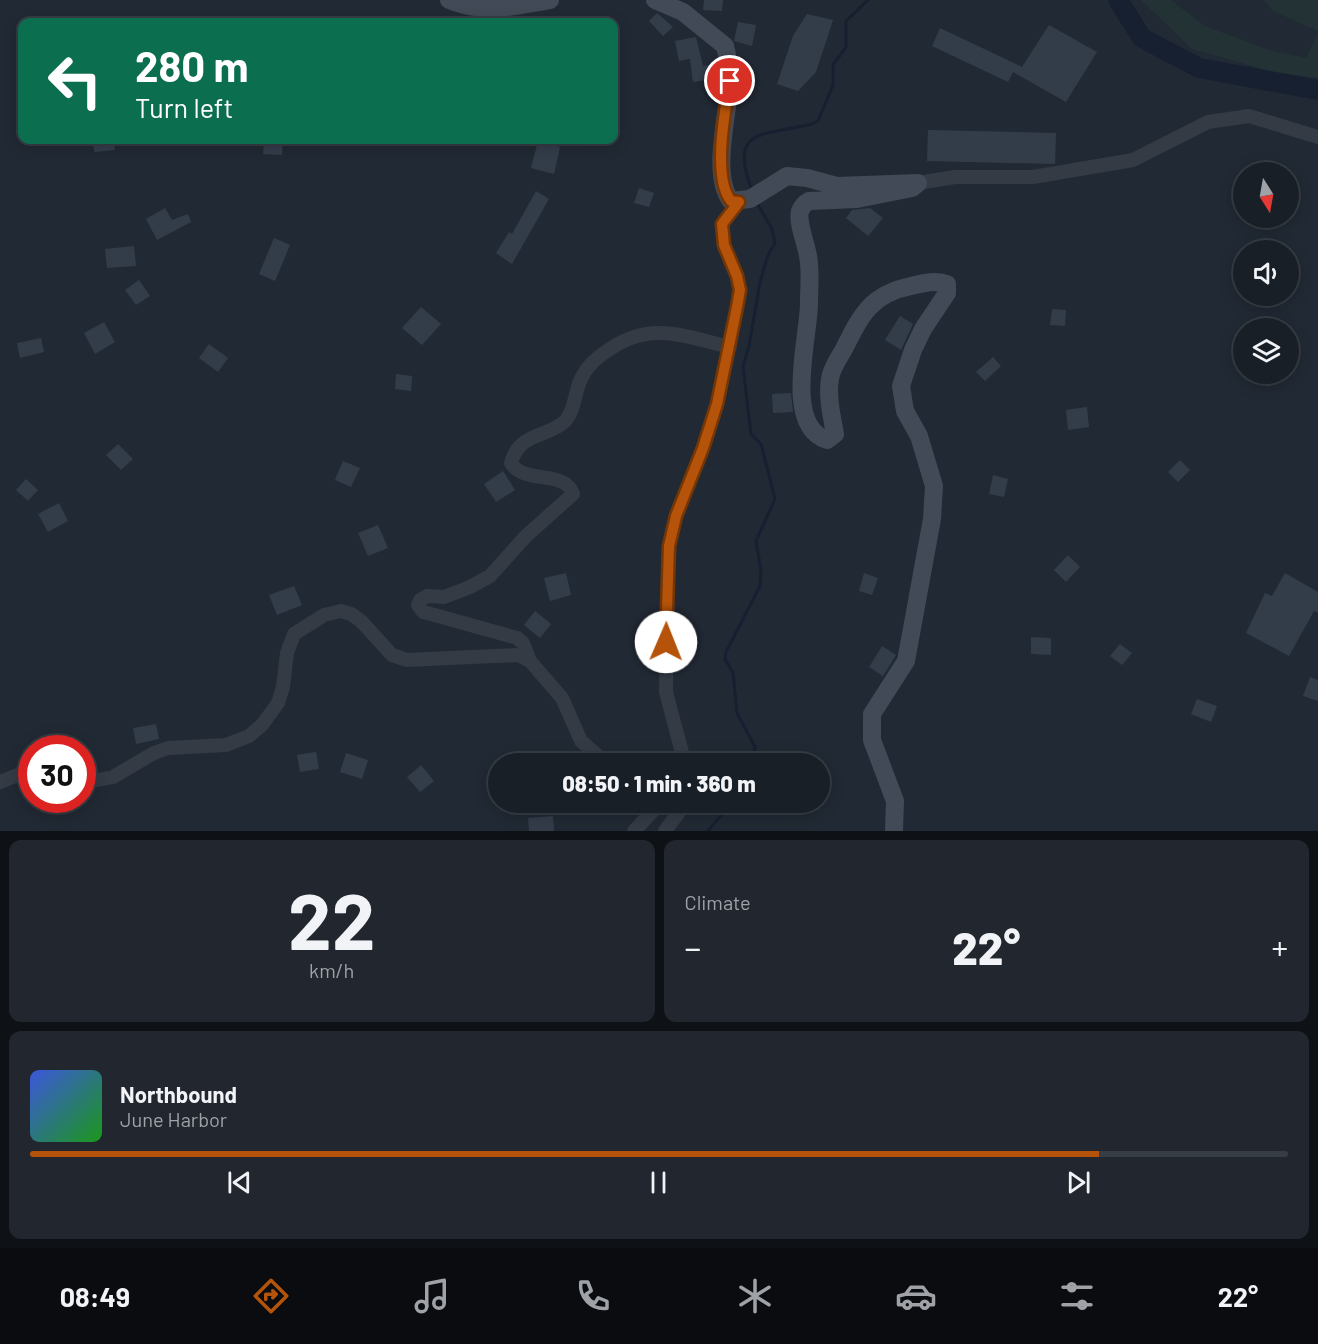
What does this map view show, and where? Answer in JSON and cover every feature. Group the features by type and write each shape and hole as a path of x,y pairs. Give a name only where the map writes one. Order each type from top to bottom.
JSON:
{"street":[{"path":"448,0 466,8 488,10 550,0"},
{"path":"655,0 683,12 725,46 730,81 723,147 723,186 731,201 749,198"},
{"path":"682,753 666,692 669,546 676,516 703,448 717,404 740,290 737,276 724,245 722,224 749,198 787,176 807,178 837,186 918,183 955,177 1033,177 1133,160 1208,122 1249,116 1318,137"},
{"path":"894,831 895,801 872,740 872,714 906,661 932,519 934,486 919,436 905,411 902,386 913,350 923,329 948,293 947,284 934,281 898,288 879,297 868,307 857,322 830,376 829,390 835,434 827,440 819,438 810,430 804,411 801,386 809,315 809,259 800,213 803,205 809,201 857,200 912,188 918,183"},
{"path":"530,662 523,643 516,638 423,612 419,608 420,600 427,596 444,597 490,576 526,536 573,494 571,489 562,482 552,478 521,474 511,463 520,447 532,436 563,423 568,418 580,382 594,360 619,342 637,334 653,332 666,332 730,347"},
{"path":"96,780 113,777 153,753 168,748 226,745 249,736 262,725 278,703 284,687 287,653 294,634 324,615 341,611 361,621 392,655 406,660 518,655 530,662 562,698 581,741 595,753"},
{"path":"0,782 18,775"},
{"path":"634,831 651,813"},
{"path":"665,831 679,813"}],"shaded area":[{"path":"1141,0 1171,0 1205,26 1269,50 1306,58 1318,32 1318,78 1274,72 1192,49"},
{"path":"1264,0 1318,0 1318,31 1273,11"}],"building":[{"path":"704,0 723,0 722,11 703,10"},
{"path":"657,13 673,27 663,36 649,21"},
{"path":"807,14 833,20 816,72 798,91 777,84 793,36"},
{"path":"738,22 756,25 752,46 734,41"},
{"path":"1049,25 1097,52 1066,102 1013,72 1008,82 932,46 940,28 1022,67"},
{"path":"696,37 703,66 711,65 713,79 693,82 690,59 679,61 675,41"},
{"path":"928,130 1056,133 1055,164 927,161"},
{"path":"93,144 114,144 115,150 94,152"},
{"path":"264,144 283,144 282,155 263,154"},
{"path":"537,144 560,147 554,174 531,168"},
{"path":"639,188 654,193 649,207 634,203"},
{"path":"536,191 549,199 512,264 496,253 509,232 512,234"},
{"path":"165,208 172,220 188,214 191,222 157,240 146,219"},
{"path":"870,208 883,218 868,236 846,218 852,210"},
{"path":"274,238 290,245 275,281 259,274"},
{"path":"134,246 136,266 107,268 105,249"},
{"path":"139,280 150,296 136,305 125,290"},
{"path":"421,307 441,324 422,345 402,328"},
{"path":"1052,309 1066,310 1065,326 1050,325"},
{"path":"900,316 913,324 901,350 885,340"},
{"path":"104,322 115,342 95,354 84,333"},
{"path":"41,338 44,352 20,358 17,343"},
{"path":"209,344 228,358 218,372 199,358"},
{"path":"993,357 1001,366 985,381 976,372"},
{"path":"396,374 412,376 411,391 395,389"},
{"path":"791,393 793,412 773,413 772,394"},
{"path":"1087,407 1089,427 1068,430 1066,410"},
{"path":"118,444 133,459 121,470 106,455"},
{"path":"1180,460 1190,470 1178,482 1168,472"},
{"path":"343,461 360,468 351,487 335,480"},
{"path":"503,471 515,490 496,502 484,484"},
{"path":"993,475 1008,479 1004,497 989,494"},
{"path":"26,479 38,490 28,501 16,490"},
{"path":"59,503 68,521 48,532 38,514"},
{"path":"378,525 388,548 368,556 358,533"},
{"path":"1068,555 1080,567 1066,582 1054,570"},
{"path":"566,573 571,595 550,601 544,578"},
{"path":"864,573 878,578 872,595 859,591"},
{"path":"1285,573 1318,592 1318,613 1314,611 1289,656 1246,633 1265,593 1272,596"},
{"path":"294,586 302,605 277,615 269,595"},
{"path":"535,611 551,624 540,638 524,625"},
{"path":"1031,637 1051,638 1051,655 1031,654"},
{"path":"1120,644 1132,653 1122,665 1110,656"},
{"path":"882,646 896,655 883,676 869,667"},
{"path":"1310,677 1318,680 1318,701 1303,696"},
{"path":"1197,699 1217,706 1211,722 1191,714"},
{"path":"156,724 159,739 136,744 133,728"},
{"path":"316,752 319,769 300,772 297,755"},
{"path":"346,753 368,760 362,779 340,772"},
{"path":"421,765 434,781 420,792 407,777"},
{"path":"553,816 554,831 529,831 528,818"}],"waterway":[{"path":"752,191 744,155 747,145 754,138 765,134 818,121 833,85 833,65 846,47 846,21 868,0"},
{"path":"1118,0 1142,38 1199,68 1318,90"},
{"path":"754,753 755,747 737,713 733,673 725,659 726,652 760,586 761,571 756,541 775,499 761,444 751,434 743,366 749,346 760,282 768,255 775,243 772,229 757,203"},
{"path":"708,831 723,813"}],"route":[{"path":"666,642 669,546 676,516 703,448 717,404 740,290 722,237 722,224 739,202 731,201 723,186 726,106 730,81"}]}
